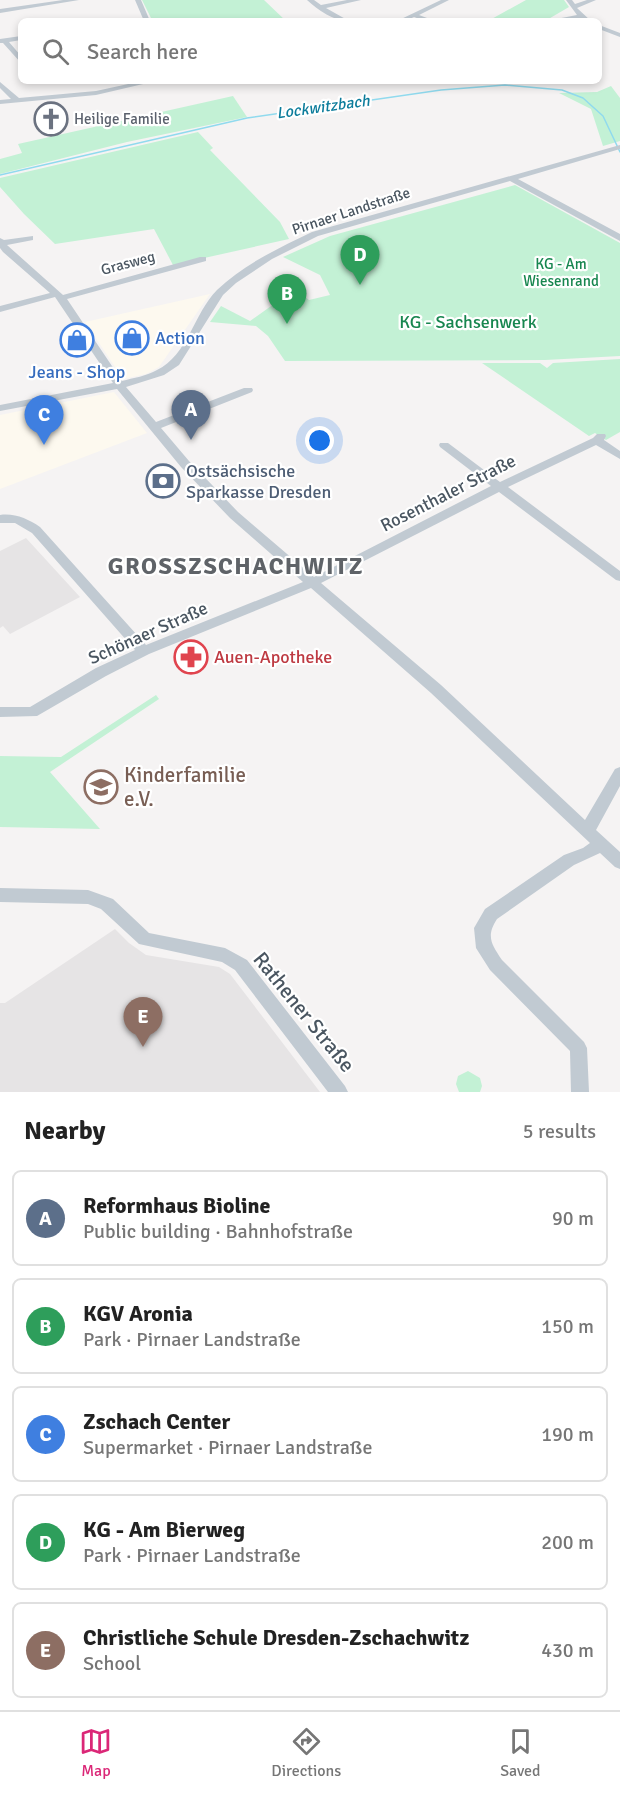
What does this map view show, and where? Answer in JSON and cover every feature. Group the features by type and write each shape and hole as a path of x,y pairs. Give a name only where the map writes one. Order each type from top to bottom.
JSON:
{"street":[{"path":"0,11 76,0"},
{"path":"138,0 146,18"},
{"path":"310,0 341,18"},
{"path":"319,6 358,0"},
{"path":"406,18 446,0"},
{"path":"584,18 571,3 593,0"},
{"path":"413,15 422,18"},
{"path":"568,18 581,16"},
{"path":"602,28 620,35"},
{"path":"2,40 18,38"},
{"path":"2,40 18,58"},
{"path":"0,84 17,100"},
{"path":"0,102 96,93 138,84"},
{"name":"Pirnaer Landstraße","path":"0,408 152,377 175,363 219,293 249,270 287,247 315,234 615,149"},
{"path":"513,179 618,235"},
{"path":"2,246 30,238"},
{"path":"2,246 59,296 112,376 156,426 185,464 234,515 436,688 620,862"},
{"name":"Grasweg","path":"0,309 203,259"},
{"path":"156,426 248,390"},
{"name":"Rosenthaler Straße","path":"312,583 599,438 620,456"},
{"path":"444,444 620,577"},
{"path":"0,519 9,517 36,530 144,651"},
{"name":"Schönaer Straße","path":"0,712 33,711 101,672 144,651 312,583"},
{"path":"587,831 620,773"},
{"path":"580,1092 578,1048 496,964 484,948 482,928 491,914 569,860 588,853 601,844"},
{"name":"Rathener Straße","path":"0,895 88,897 107,904 145,939 225,955 241,965 339,1092"}],"shaded area":[{"path":"210,294 159,367 146,374 123,379 85,322"},
{"path":"114,392 147,433 0,489 0,415"},
{"path":"26,538 80,597 10,634 3,626 0,628 0,551"},
{"path":"115,929 146,955 219,967 230,974 320,1092 0,1092 0,1003 5,1003"}],"green space":[{"path":"142,0 264,0 283,18 151,18"},
{"path":"526,0 564,0 569,7 550,18 493,18"},
{"path":"611,86 620,98 620,141 603,146 591,109 559,93 597,92"},
{"path":"233,96 247,117 127,142 0,174 0,159 22,153 18,144"},
{"path":"198,132 213,148 210,150 280,222 289,239 173,265 154,229 55,244 0,187 0,178"},
{"name":"KG - Am Wiesenrand","path":"515,185 620,243 620,356 545,360 285,361 268,336 256,326 210,322 221,306 250,321 295,289 309,300 330,295 320,275 283,257 330,236"},
{"name":"KG - Sachsenwerk","path":"620,359 620,432 606,440 595,433 589,436 482,363 540,363 547,368 553,363"},
{"path":"156,695 159,699 50,772 100,829 0,827 0,756 61,757"},
{"path":"468,1071 480,1078 482,1086 480,1092 459,1092 456,1084 458,1076"}],"waterway":[{"name":"Lockwitzbach","path":"0,175 247,118 441,90 505,85 562,90 583,98 603,116 620,152"}],"place":[{"name":"Heilige Familie","path":"51,119"},
{"name":"KG - Am Bierweg","path":"360,285"},
{"name":"KGV Aronia","path":"287,324"},
{"name":"Action","path":"132,338"},
{"name":"Jeans - Shop","path":"77,340"},
{"name":"Reformhaus Bioline","path":"191,440"},
{"name":"Zschach Center","path":"44,445"},
{"name":"Ostsächsische Sparkasse Dresden","path":"163,481"},
{"name":"Auen-Apotheke","path":"191,657"},
{"name":"Kinderfamilie e.V.","path":"101,787"},
{"name":"Christliche Schule Dresden-Zschachwitz","path":"143,1047"}],"district":[{"name":"GROSSZSCHACHWITZ","path":"236,566"}]}
